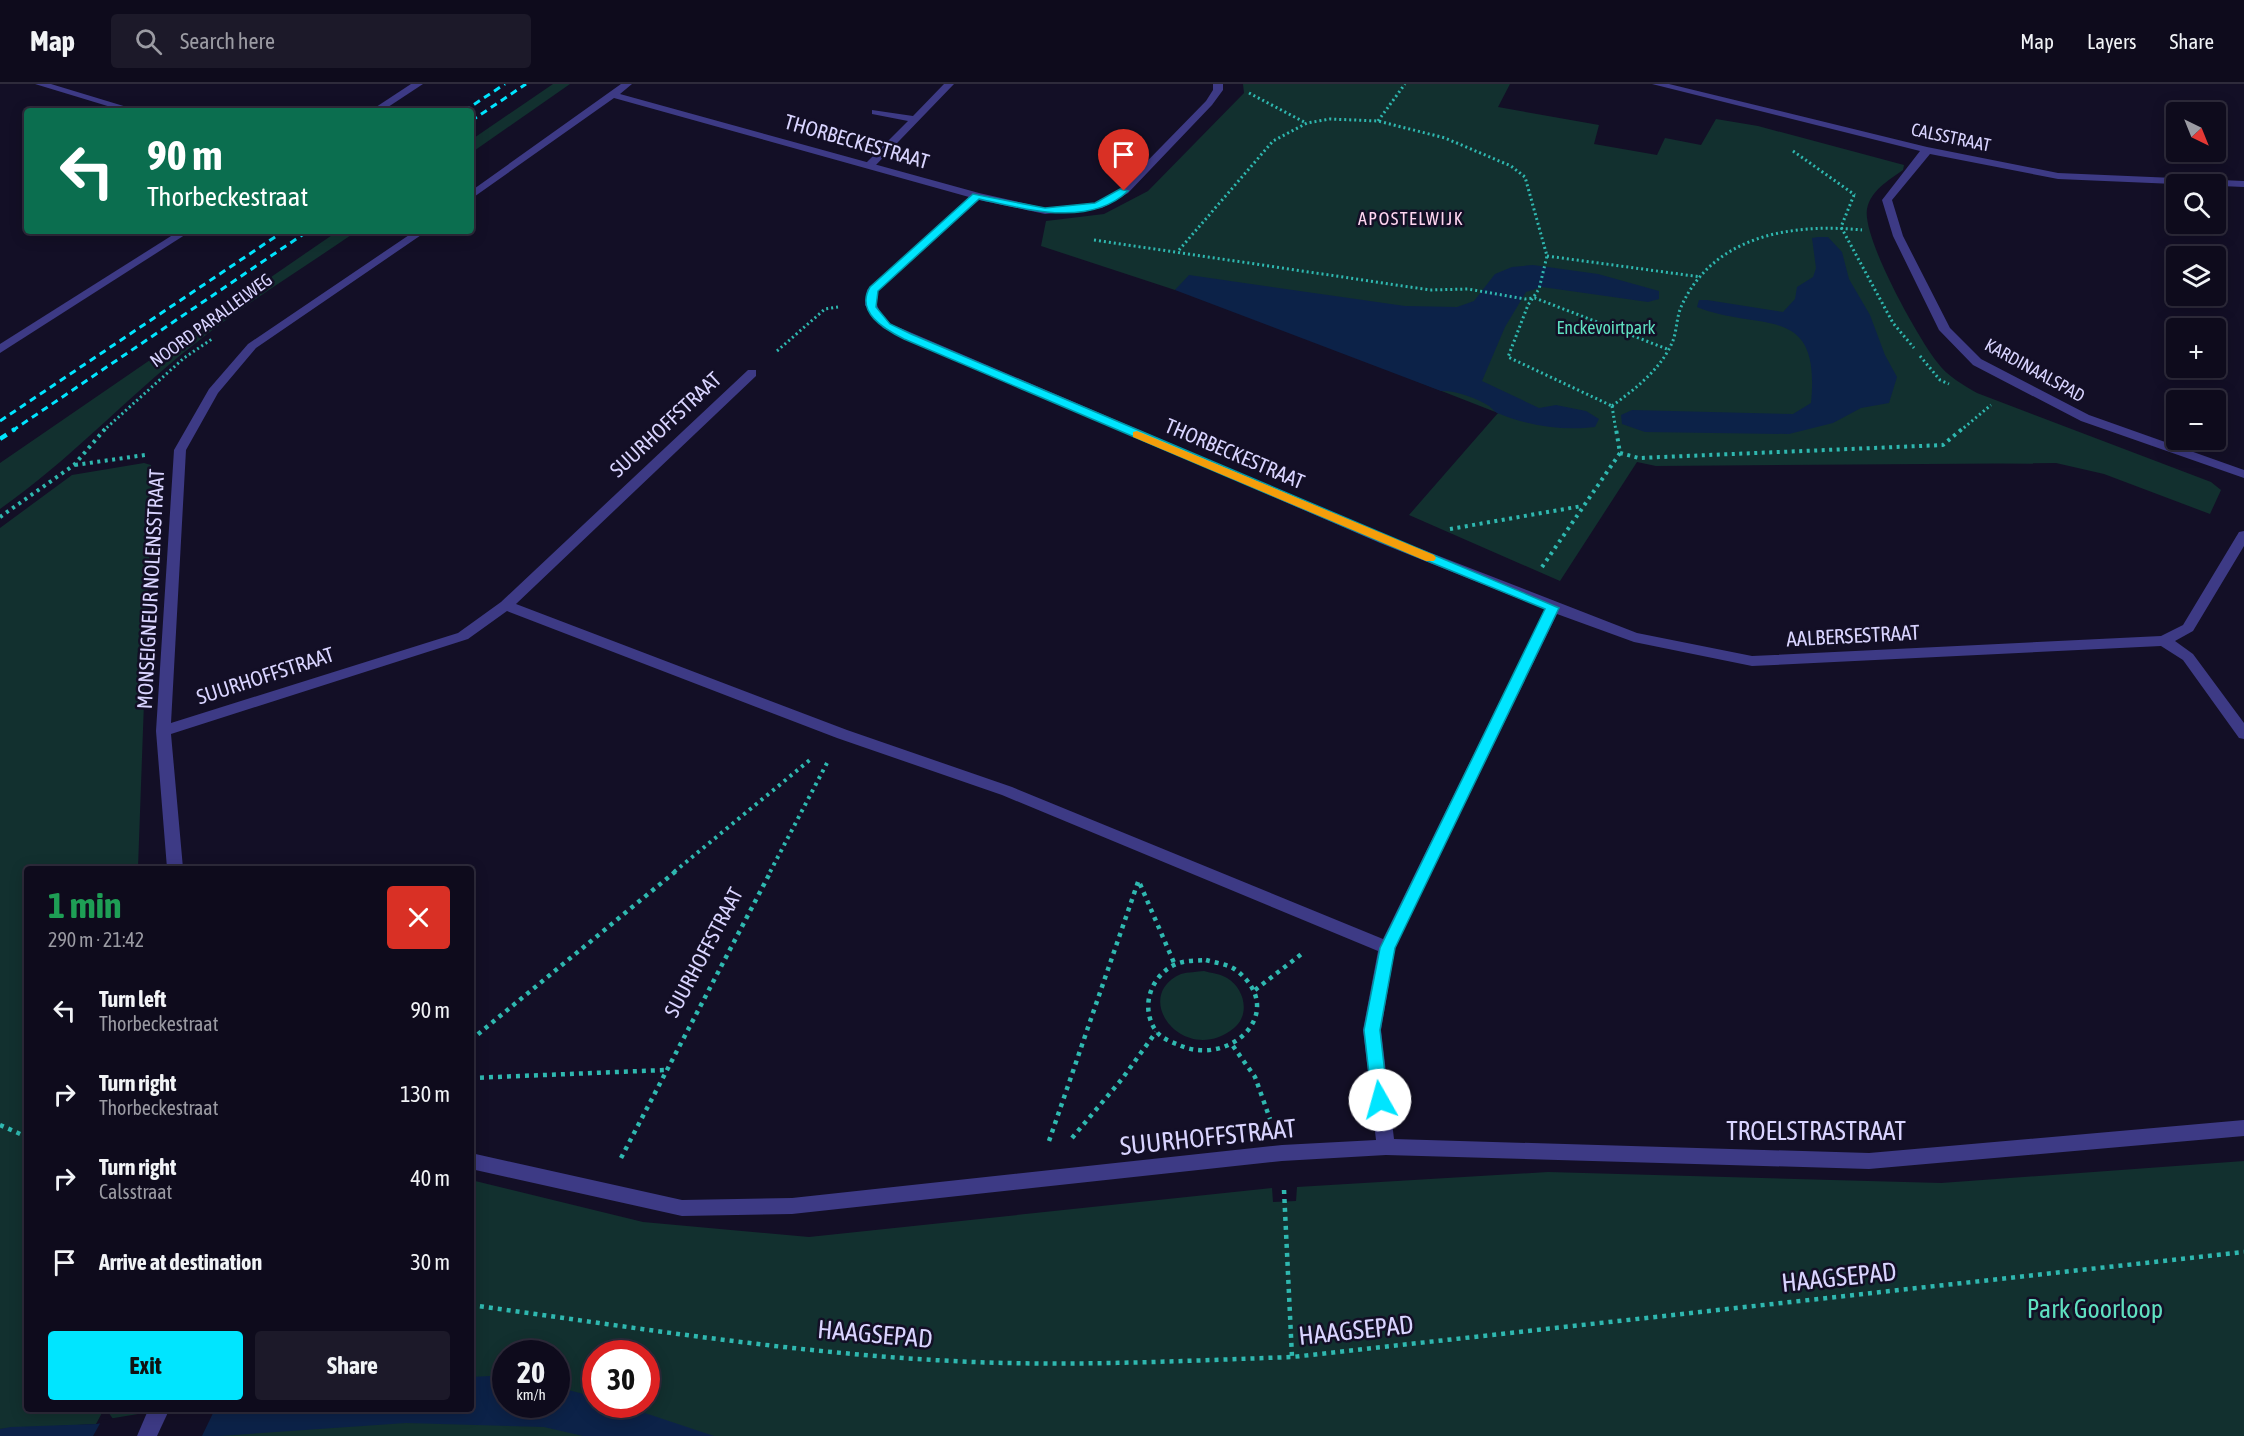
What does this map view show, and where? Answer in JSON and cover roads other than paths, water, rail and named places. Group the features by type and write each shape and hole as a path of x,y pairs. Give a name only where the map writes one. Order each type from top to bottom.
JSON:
{"street":[{"path":"40,84 124,108"},
{"path":"380,108 417,84"},
{"path":"474,194 627,84"},
{"path":"869,166 949,84"},
{"path":"977,196 1045,211 1098,206 1124,191 1209,103 1218,90 1218,84"},
{"name":"CALSSTRAAT","path":"1657,84 1927,150 2058,176 2244,184"},
{"name":"THORBECKESTRAAT","path":"613,95 977,196"},
{"path":"876,112 915,119"},
{"name":"KARDINAALSPAD","path":"1927,150 1887,200 1898,236 1945,330 1977,362 2085,418 2244,474"},
{"name":"THORBECKESTRAAT","path":"977,196 873,290 870,304 886,326 1385,540 1552,608"},
{"path":"0,349 181,234"},
{"name":"MONSEIGNEUR NOLENSSTRAAT","path":"163,731 180,450 213,392 252,346 418,234"},
{"name":"SUURHOFFSTRAAT","path":"163,731 463,636 506,606 752,373"},
{"name":"AALBERSESTRAAT","path":"1552,608 1634,637 1752,661 2164,641 2188,628 2244,535"},
{"path":"506,606 842,734 1007,790 1387,948"},
{"path":"1386,1147 1372,1030 1387,948 1552,608"},
{"path":"2164,641 2188,657 2244,734"},
{"path":"163,731 175,866"},
{"name":"TROELSTRASTRAAT","path":"1386,1147 1869,1161 2244,1128"},
{"name":"SUURHOFFSTRAAT","path":"474,1162 682,1208 792,1206 1035,1182 1282,1153 1386,1147"},
{"path":"147,1436 158,1412"}],"water":[{"path":"1828,237 1842,252 1849,279 1870,315 1885,355 1897,377 1889,403 1861,408 1833,423 1789,434 1645,432 1622,424 1621,415 1632,410 1793,414 1811,403 1812,371 1806,349 1796,335 1782,326 1697,307 1699,300 1707,300 1783,312 1795,299 1797,287 1813,277 1816,268 1812,238"},
{"path":"1533,265 1598,274 1659,291 1659,299 1648,302 1542,287 1526,292 1505,327 1482,381 1539,408 1556,405 1586,411 1599,419 1595,427 1559,428 1511,418 1497,413 1472,397 1441,391 1175,290 1189,275 1405,306 1457,307 1474,301 1495,274 1512,267"},
{"path":"490,1376 492,1376 492,1418 570,1418 570,1390 582,1394 582,1418 660,1418 714,1436 583,1436 544,1427 406,1423 220,1436 0,1436 0,1429 11,1427 96,1424 174,1412 474,1412 474,1377"}],"railway":[{"path":"469,108 505,84"},
{"path":"474,119 526,84"},
{"path":"0,421 280,234"},
{"path":"12,431 304,234"},
{"path":"0,439 12,431"}],"district":[{"name":"APOSTELWIJK","path":"1411,218"}],"park label":[{"name":"Enckevoirtpark","path":"1606,327"},
{"name":"Park Goorloop","path":"2095,1309"}]}
